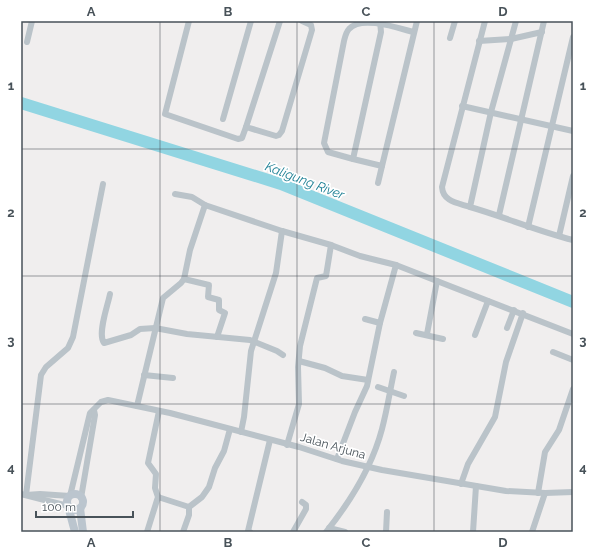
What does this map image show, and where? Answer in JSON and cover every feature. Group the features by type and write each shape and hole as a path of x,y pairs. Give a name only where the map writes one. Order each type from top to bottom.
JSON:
{"street":[{"path":"27,42 32,21"},
{"path":"189,21 164,112 238,139 241,139 243,136 280,21"},
{"path":"223,119 251,21"},
{"path":"246,127 276,136 280,134 312,30 311,25 302,21"},
{"path":"378,183 413,32 417,21"},
{"path":"450,38 454,21"},
{"path":"485,21 462,106 442,192 447,199 499,215 528,227 573,240"},
{"path":"470,207 491,112 516,21"},
{"path":"499,215 544,21"},
{"path":"382,166 328,152 325,147 332,101 344,41 348,30 359,24 379,22 413,32"},
{"path":"353,159 381,32 379,22"},
{"path":"479,41 511,39 542,32"},
{"path":"528,227 573,37"},
{"path":"462,106 573,131"},
{"path":"559,236 573,176"},
{"path":"24,494 41,375 50,363 68,348 73,337 103,184"},
{"path":"175,194 192,197 205,205 282,231 331,245 360,256 396,265 523,313 573,334"},
{"path":"137,406 163,298 181,283 184,278 190,250 205,205"},
{"path":"241,432 251,351 276,273 282,231"},
{"path":"287,445 299,404 299,361 301,340 317,278 326,276 331,245"},
{"path":"337,460 355,412 365,392 380,323 396,265"},
{"path":"184,278 209,285 208,297 219,300 219,310 225,313 217,338"},
{"path":"426,334 437,281"},
{"path":"110,294 103,325 102,336 104,343 131,335 140,329 155,328 217,338 254,342 283,355"},
{"path":"475,336 488,301"},
{"path":"507,328 514,310"},
{"path":"461,484 468,464 495,417 506,362 523,313"},
{"path":"364,319 380,323"},
{"path":"416,333 443,339"},
{"path":"553,352 573,360"},
{"path":"299,361 330,369 342,376 368,380"},
{"path":"328,530 344,509 368,467 382,430 394,372"},
{"path":"144,375 173,378"},
{"path":"378,387 404,396"},
{"path":"532,532 542,493 545,452 560,430 573,389"},
{"name":"Jalan Arjuna","path":"94,410 101,402 108,400 159,411 287,445 299,446 337,460 368,467 476,486 542,493 573,492"},
{"path":"75,532 67,502 70,496 90,413 94,410"},
{"path":"83,532 80,508 82,504 81,498 95,415 94,410"},
{"path":"148,532 158,497 156,488 156,474 148,463 159,411"},
{"path":"189,507 202,497 209,487 215,468 224,451 230,429"},
{"path":"250,532 248,531 270,440"},
{"path":"473,532 476,486"},
{"path":"24,494 77,495 81,498"},
{"path":"24,494 68,506 75,510 80,508"},
{"path":"158,497 189,507"},
{"path":"292,532 306,509 306,505 302,502"},
{"path":"183,532 189,515 189,507"},
{"path":"386,532 387,512"},
{"path":"328,530 345,532"}],"waterway":[{"name":"Kaligung River","path":"21,103 281,184 573,302"}]}
